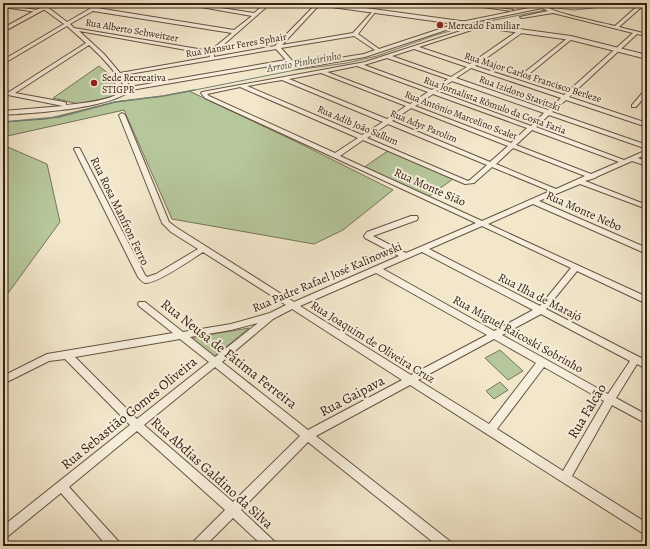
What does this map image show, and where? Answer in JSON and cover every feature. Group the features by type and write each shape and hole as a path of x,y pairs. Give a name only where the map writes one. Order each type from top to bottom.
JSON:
{"street":[{"path":"3,30 52,3"},
{"path":"3,62 103,3"},
{"path":"180,3 256,15"},
{"path":"212,56 236,32 269,3"},
{"path":"647,35 551,11 542,6 465,23 379,51 335,61 295,67 277,47 318,3 465,23 571,38 647,57"},
{"path":"455,3 518,11"},
{"path":"616,27 644,3"},
{"path":"379,4 355,34 379,51"},
{"path":"3,6 37,11"},
{"path":"44,8 68,24 121,74 129,89"},
{"path":"92,9 236,32"},
{"path":"522,17 551,11"},
{"path":"242,85 358,64 387,56 478,25"},
{"name":"Rua Alberto Schweitzer","path":"73,29 212,56"},
{"path":"335,156 521,31"},
{"path":"492,165 637,32"},
{"name":"Rua Mansur Feres Sphair","path":"121,74 212,56 355,34"},
{"path":"527,73 571,38"},
{"path":"11,93 88,43"},
{"name":"Rua Major Carlos Francisco Berleze","path":"413,47 647,125"},
{"name":"Rua Izidoro Stavitzki","path":"387,56 647,147"},
{"path":"3,113 73,106 112,99 125,95 129,89 289,61"},
{"name":"Rua Jornalista Rômulo da Costa Faria","path":"358,64 625,162"},
{"name":"Rua Antônio Marcelino Scalet","path":"322,71 593,177"},
{"name":"Rua Adyr Parolim","path":"283,78 557,192"},
{"name":"Rua Monte Sião","path":"242,85 204,93 207,97 647,301"},
{"name":"Rua Adib João Sallum","path":"242,85 467,183 472,182 492,165"},
{"path":"634,106 647,91"},
{"path":"3,92 73,106"},
{"name":"Rua Joaquim de Oliveira Cruz","path":"122,115 166,223 174,230 647,530"},
{"name":"Rua Rosa Manfron Ferro","path":"77,149 138,273 146,280 159,276 203,249"},
{"name":"Rua Padre Rafael José Kalinowski","path":"3,380 47,358 238,326 273,316 293,305 582,182 647,152"},
{"path":"633,158 647,164"},
{"path":"582,182 647,207"},
{"name":"Rua Monte Nebo","path":"535,202 647,251"},
{"path":"406,256 368,236 414,218"},
{"name":"Rua Ilha de Marajó","path":"422,249 647,365"},
{"name":"Rua Gaipava","path":"197,546 309,434 540,310 576,268"},
{"name":"Rua Miguel Raicoski Sobrinho","path":"376,269 647,420"},
{"name":"Rua Neusa de Fátima Ferreira","path":"142,304 181,336 309,434 447,546"},
{"name":"Rua Sebastião Gomes Oliveira","path":"3,533 215,361 273,316"},
{"name":"Rua Abdias Galdino da Silva","path":"66,354 137,424 234,510 271,546"},
{"name":"Rua Falcão","path":"565,478 610,399 636,359"},
{"path":"490,430 542,362"},
{"path":"61,486 114,546"}],"green space":[{"name":"Sede Recreativa STIGPR","path":"99,66 110,75 120,93 119,95 79,104 53,98"},
{"path":"189,91 301,144 393,190 343,230 314,244 172,219 124,110 3,137 3,122 46,119 115,102"},
{"path":"3,145 47,164 60,222 3,300"},
{"path":"389,150 453,179 428,197 363,168"},
{"path":"249,328 214,357 189,338"},
{"path":"500,350 523,371 508,380 485,358"},
{"path":"500,382 508,390 494,399 486,391"}],"waterway":[{"name":"Arroio Pinheirinho","path":"474,24 556,8 574,10 593,8 604,3"},
{"name":"Arroio Pinheirinho","path":"195,90 295,70 347,63 377,56 433,36 470,25"},
{"name":"Arroio Pinheirinho","path":"3,122 59,117 115,102 195,90"},
{"name":"Arroio Pinheirinho","path":"190,91 195,90"}],"place":[{"name":"Mercado Familiar","path":"440,25"},
{"name":"Sede Recreativa STIGPR","path":"94,83"}]}
